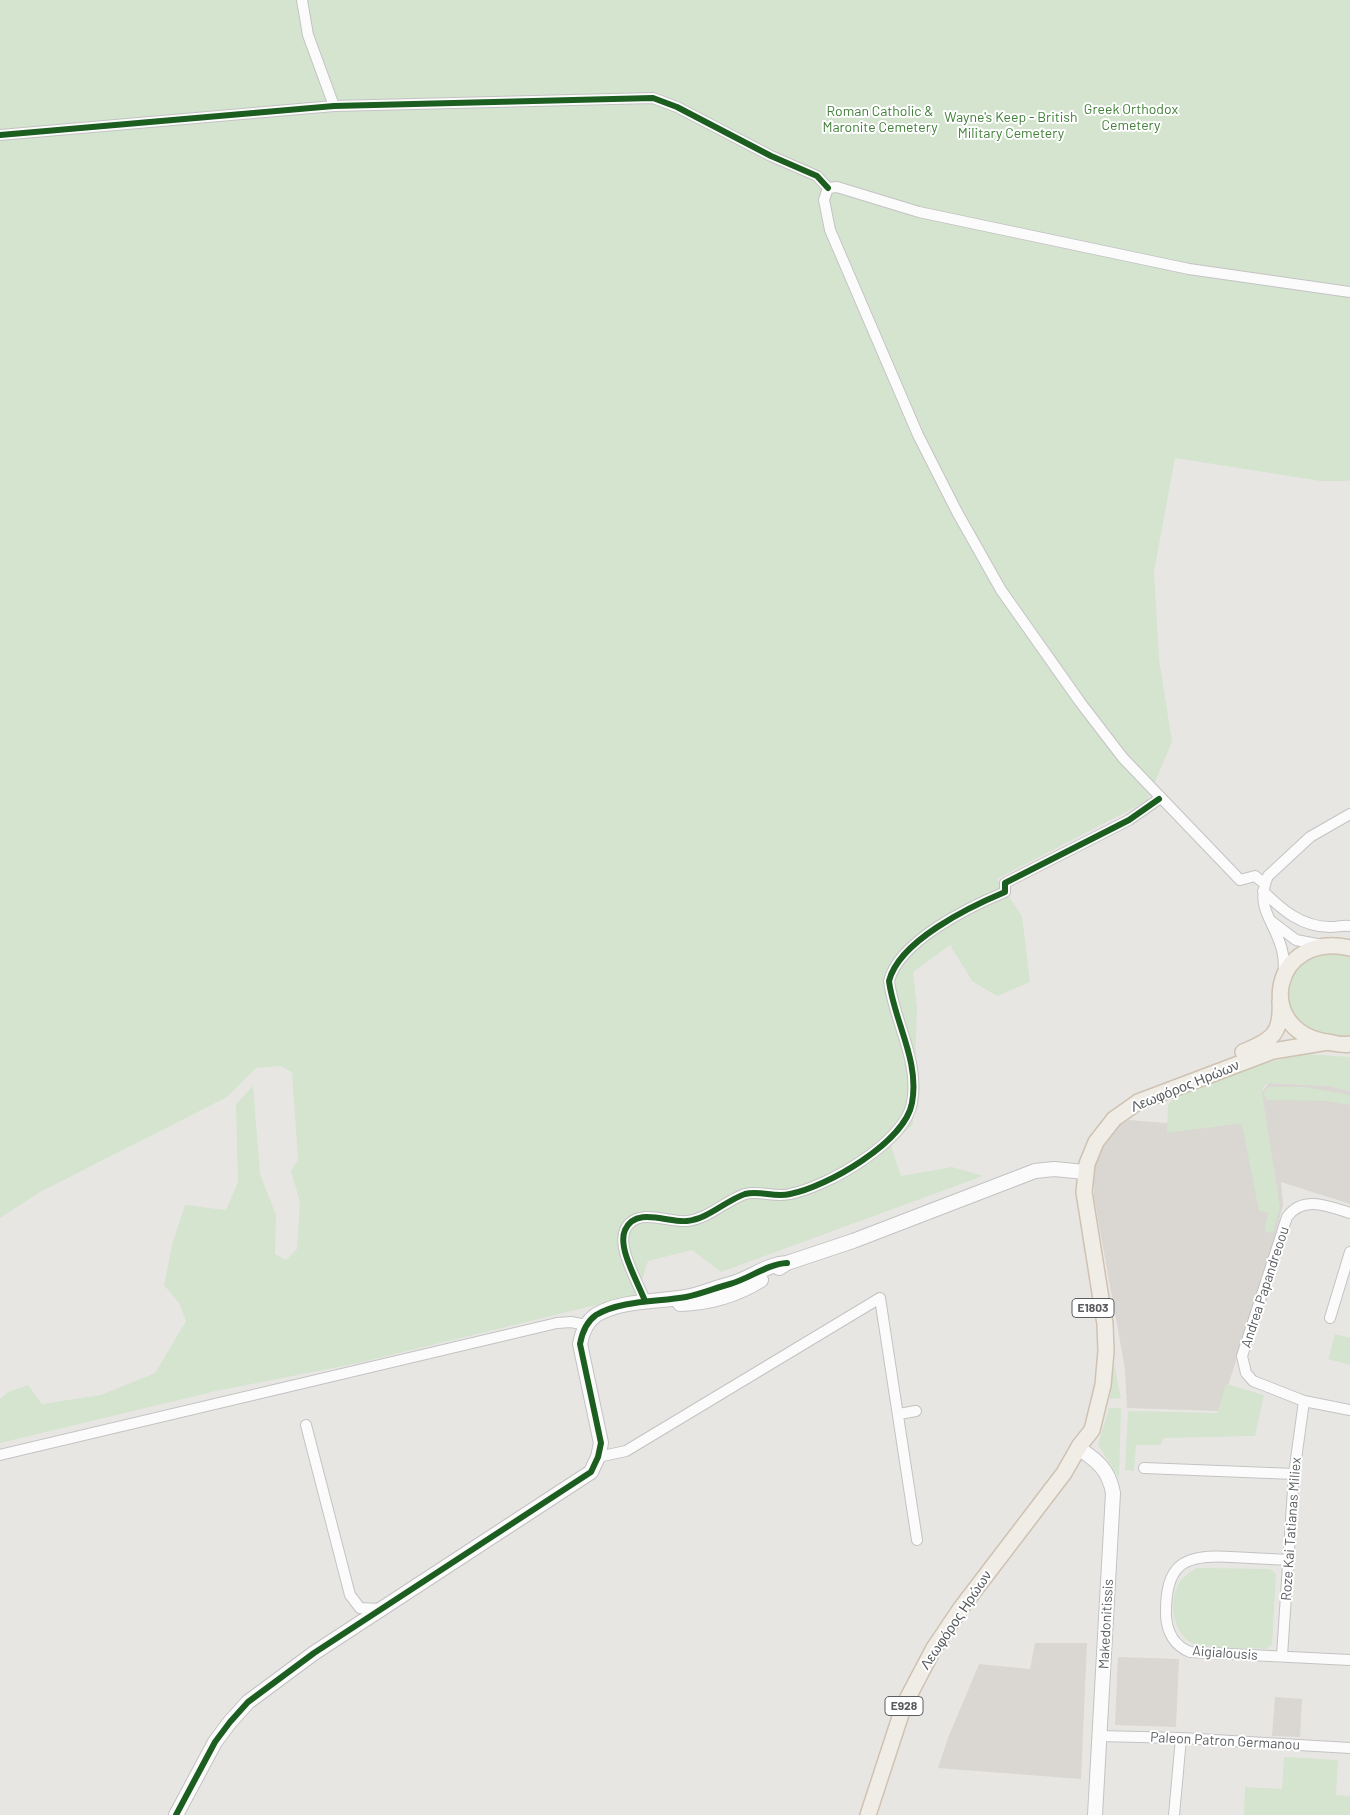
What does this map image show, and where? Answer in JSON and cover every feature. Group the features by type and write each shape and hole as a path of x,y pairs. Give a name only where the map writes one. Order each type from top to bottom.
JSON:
{"main road":[{"path":"1284,974 1293,960 1306,951 1328,945 1350,948"},
{"name":"Λεωφόρος Ηρώων","path":"868,1815 904,1705 934,1648 961,1608 1064,1473 1079,1446 1093,1385 1096,1346 1093,1308 1076,1198 1088,1138 1096,1125 1112,1108 1145,1089 1265,1042 1272,1036 1281,1021 1280,987 1284,974"},
{"path":"1280,1001 1287,1019 1309,1038 1349,1045"},
{"name":"Λεωφόρος Ηρώων","path":"1081,1172 1096,1142 1114,1119 1131,1106 1273,1051 1328,1042"}],"street":[{"path":"302,0 308,35 334,106"},
{"path":"0,135 334,106 653,98 677,106 771,156 817,176 828,188"},
{"path":"828,188 837,187 919,212 1189,269 1350,292"},
{"path":"828,188 824,200 830,230 918,435 957,512 1002,590 1029,631 1122,758 1240,880 1255,876 1292,916 1304,922 1330,927 1348,926"},
{"path":"645,1301 621,1241 625,1228 635,1220 646,1216 672,1222 688,1221 752,1192 788,1195 812,1187 863,1160 891,1138 905,1123 912,1103 913,1081 909,1054 889,981 891,972 902,955 955,917 1005,892 1005,883 1095,838 1160,799"},
{"path":"1284,974 1282,950 1265,913 1264,887 1268,876 1310,837 1350,814"},
{"path":"1268,918 1296,940 1328,945"},
{"path":"629,1306 699,1303 745,1290 787,1263 854,1241 1035,1171 1054,1169 1081,1172"},
{"name":"Andrea Papandreoou","path":"1350,1213 1314,1203 1291,1211 1287,1217 1242,1356 1248,1378 1304,1401 1350,1410"},
{"path":"1330,1318 1350,1252"},
{"path":"176,1815 215,1742 239,1712 278,1678 380,1609 585,1478 595,1466 598,1457 600,1430 580,1344 586,1325 602,1312 645,1301 685,1297 744,1280 776,1263 787,1263"},
{"path":"598,1457 626,1451 880,1298 917,1540"},
{"path":"0,1455 557,1322 586,1325"},
{"name":"Roze Kai Tatianas Miliex","path":"1282,1656 1294,1474 1304,1401"},
{"path":"899,1414 916,1411"},
{"path":"306,1425 350,1595 360,1608 380,1609"},
{"name":"Makedonitissis","path":"1079,1446 1104,1468 1112,1483 1114,1493 1095,1815"},
{"path":"1144,1468 1294,1474"},
{"name":"Aigialousis","path":"1289,1560 1213,1556 1193,1558 1172,1575 1168,1586 1166,1617 1169,1633 1180,1648 1190,1652 1350,1660"},
{"name":"Paleon Patron Germanou","path":"1099,1736 1181,1738 1350,1748"},
{"path":"1174,1815 1181,1738"}],"shaded area":[{"path":"1269,1083 1329,1086 1350,1091 1350,1204 1281,1182 1283,1205 1271,1250 1220,1411 1127,1408 1125,1369 1094,1197 1093,1170 1101,1151 1117,1127 1129,1120 1166,1123 1262,1092"},
{"path":"1035,1643 1087,1643 1081,1779 938,1768 948,1738 979,1664 1030,1669"},
{"path":"1118,1657 1179,1659 1176,1727 1115,1725"},
{"path":"1275,1697 1302,1699 1300,1737 1272,1736"}],"green space":[{"path":"0,0 1350,0 1350,481 1321,481 1175,458 1154,572 1159,659 1172,742 1147,801 997,879 1022,916 1030,982 997,996 972,981 950,945 913,972 917,1008 913,1124 891,1146 901,1176 952,1167 983,1176 721,1272 692,1250 648,1261 637,1295 358,1363 216,1391 0,1443 0,1399 8,1392 28,1385 42,1404 101,1395 155,1373 186,1321 179,1303 164,1285 172,1245 185,1205 226,1210 238,1182 236,1104 253,1086 260,1174 276,1215 275,1254 286,1260 297,1249 300,1202 291,1171 298,1160 292,1072 281,1066 256,1068 227,1097 40,1192 0,1218"},
{"path":"1327,954 1350,956 1350,1039 1323,1035 1308,1030 1300,1024 1290,1006 1288,996 1289,985 1297,967 1305,960"},
{"path":"1306,1054 1350,1057 1350,1091 1329,1086 1269,1083 1264,1086 1262,1092 1280,1207 1273,1233 1264,1231 1268,1213 1259,1211 1242,1125 1237,1124 1167,1133 1168,1105 1176,1098 1210,1082 1255,1067"},
{"path":"1269,1087 1304,1087 1350,1095 1350,1105 1327,1101 1267,1100 1263,1093"},
{"path":"1335,1334 1350,1338 1350,1365 1328,1359"},
{"path":"1114,1364 1121,1398 1110,1399"},
{"path":"1226,1384 1264,1395 1255,1436 1164,1438 1160,1445 1136,1445 1134,1471 1125,1470 1128,1411 1217,1413"},
{"path":"1109,1408 1121,1408 1119,1478 1098,1445"},
{"path":"1196,1568 1270,1569 1276,1574 1272,1644 1266,1649 1212,1648 1197,1645 1182,1635 1174,1618 1173,1600 1180,1581"},
{"path":"1284,1757 1338,1760 1336,1795 1350,1796 1350,1815 1244,1815 1245,1787 1282,1789"}],"cycle path":[{"path":"0,135 334,106 653,98 677,107 771,156 817,176 828,188"},
{"path":"645,1301 629,1265 624,1246 623,1237 630,1223 644,1217 679,1221 695,1220 745,1194 784,1195 806,1190 843,1172 862,1160 895,1133 906,1118 912,1103 914,1087 910,1056 889,981 895,966 906,952 937,927 955,916 1005,892 1005,883 1129,820 1159,799"},
{"path":"176,1815 215,1742 248,1702 314,1653 591,1472 598,1457 601,1443 580,1344 585,1328 596,1315 628,1304 686,1297 737,1282 772,1266 787,1263"}],"park label":[{"name":"Greek Orthodox Cemetery","path":"1131,118"},
{"name":"Roman Catholic & Maronite Cemetery","path":"880,120"},
{"name":"Wayne's Keep - British Military Cemetery","path":"1011,126"}]}
